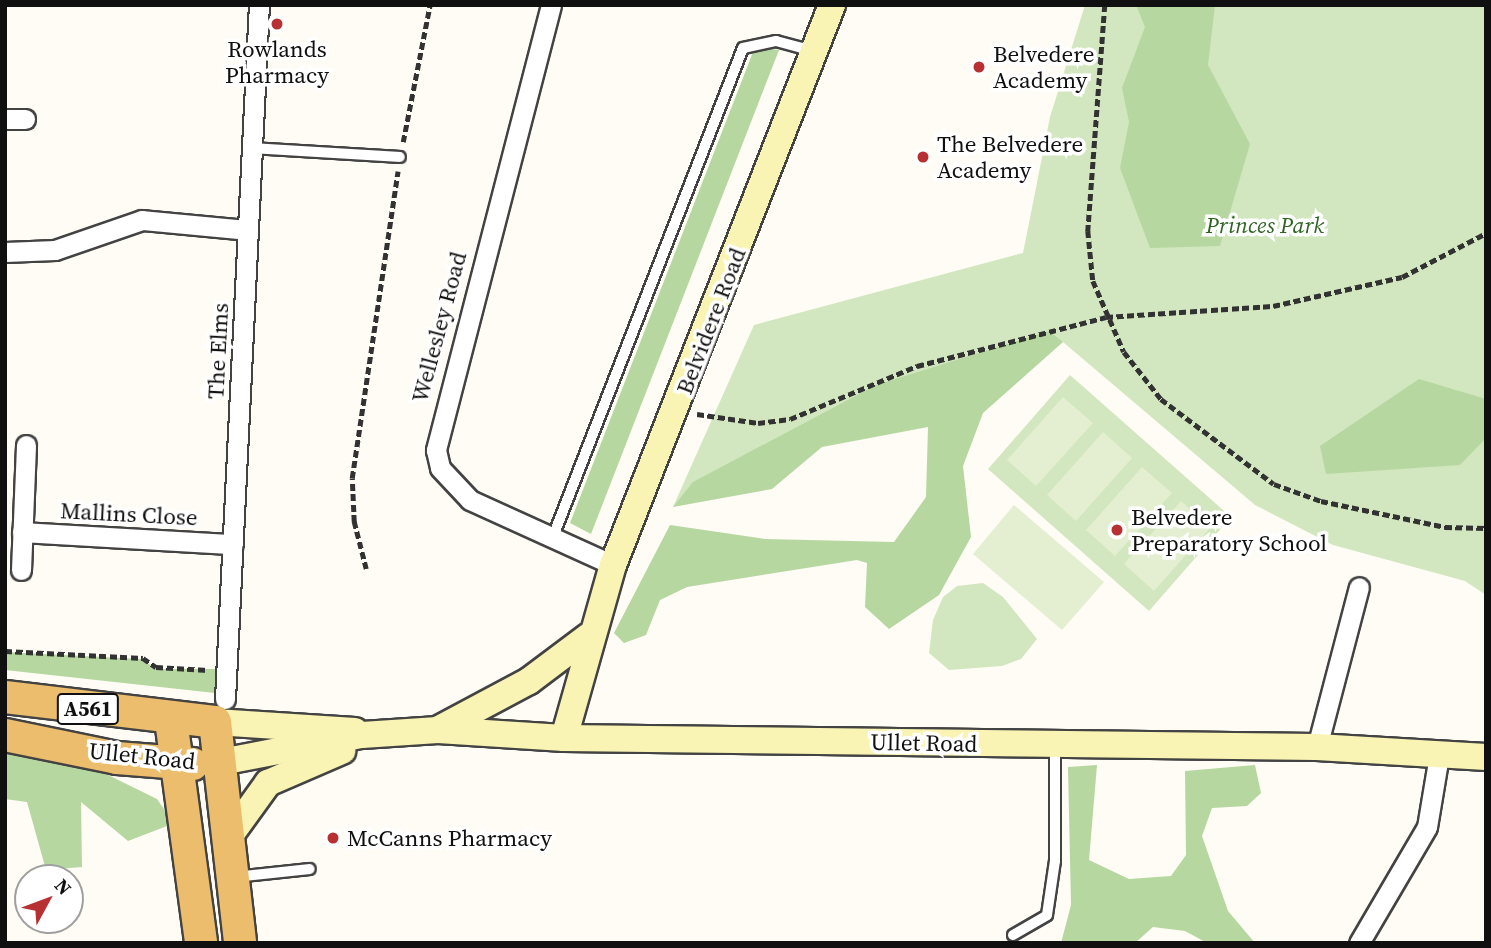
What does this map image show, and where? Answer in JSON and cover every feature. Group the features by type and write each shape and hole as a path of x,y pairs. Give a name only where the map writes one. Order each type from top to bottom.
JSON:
{"highway":[{"name":"Ullet Road","path":"5,697 171,720 220,710"},
{"path":"220,710 216,763 229,837 231,877 240,943"},
{"path":"171,720 173,764 201,943"},
{"name":"Ullet Road","path":"5,735 173,764 216,763"}],"main road":[{"name":"Belvidere Road","path":"564,738 589,636 613,565 832,5"},
{"path":"438,730 529,681 589,636"},
{"name":"Ullet Road","path":"220,710 346,725 362,735"},
{"name":"Ullet Road","path":"216,763 362,735 438,730 564,738 1317,747 1486,757"},
{"path":"229,837 268,783 349,748 362,735"}],"street":[{"name":"The Elms","path":"220,710 226,671 259,5"},
{"name":"Wellesley Road","path":"551,5 436,450 440,468 470,500 554,534 613,565"},
{"path":"5,252 55,250 142,220 248,230"},
{"path":"21,570 26,445"},
{"name":"Mallins Close","path":"23,532 233,544"},
{"path":"1317,747 1359,587"},
{"path":"1359,943 1427,827 1439,755"}],"lane":[{"path":"554,534 743,48 776,41 814,52"},
{"path":"252,148 400,157"},
{"path":"1013,934 1047,915 1055,861 1055,744"},
{"path":"231,877 310,869"}],"path":[{"path":"366,569 354,522 352,478 400,157 430,5"},
{"path":"1105,5 1088,232 1093,281 1105,317 1161,399 1274,484 1333,504 1446,527 1486,528"},
{"path":"712,417 790,419 917,366 1105,317 1273,306 1402,277 1486,233"},
{"path":"5,651 143,658 156,667 226,671"}],"green space":[{"name":"Princes Park","path":"1085,5 1486,5 1486,595 1465,581 1333,545 1255,505 1063,342 920,386 673,507 754,325 1023,253 1050,117"},
{"path":"1136,5 1215,5 1208,65 1250,144 1220,246 1150,248 1120,168 1129,122 1122,88 1145,27"},
{"path":"765,48 779,50 591,534 570,523 753,52"},
{"path":"1049,331 1063,342 983,413 963,466 971,537 939,595 889,629 865,607 867,563 857,560 687,587 660,600 646,635 624,643 614,633 670,525 765,539 894,542 926,497 928,427 822,447 772,489 673,507 693,482 876,385"},
{"path":"1070,375 1231,517 1149,611 988,469"},
{"path":"1419,379 1486,399 1486,438 1460,465 1326,474 1320,446"},
{"path":"1063,397 1093,423 1036,486 1007,460"},
{"path":"1103,432 1132,458 1076,521 1047,495"},
{"path":"1142,467 1172,493 1115,556 1086,530"},
{"path":"1181,501 1210,528 1154,591 1124,564"},
{"path":"1014,505 1104,582 1062,630 973,554"},
{"path":"983,583 1003,597 1037,639 1021,659 1002,666 949,670 929,653 933,620 943,597 957,586"},
{"path":"5,652 142,659 156,669 216,669 215,693 5,670"},
{"path":"5,750 100,771 157,799 168,815 167,826 128,841 81,802 82,864 44,864 27,802 5,799"},
{"path":"1097,765 1089,860 1129,879 1171,876 1186,855 1185,771 1255,765 1261,793 1247,806 1212,808 1202,836 1228,911 1255,943 1207,943 1185,931 1153,927 1135,943 1061,943 1071,905 1068,767"}],"place":[{"name":"Rowlands Pharmacy","path":"277,24"},
{"name":"Belvedere Academy","path":"979,67"},
{"name":"The Belvedere Academy","path":"923,157"},
{"name":"Belvedere Preparatory School","path":"1117,530"},
{"name":"McCanns Pharmacy","path":"333,838"}]}
